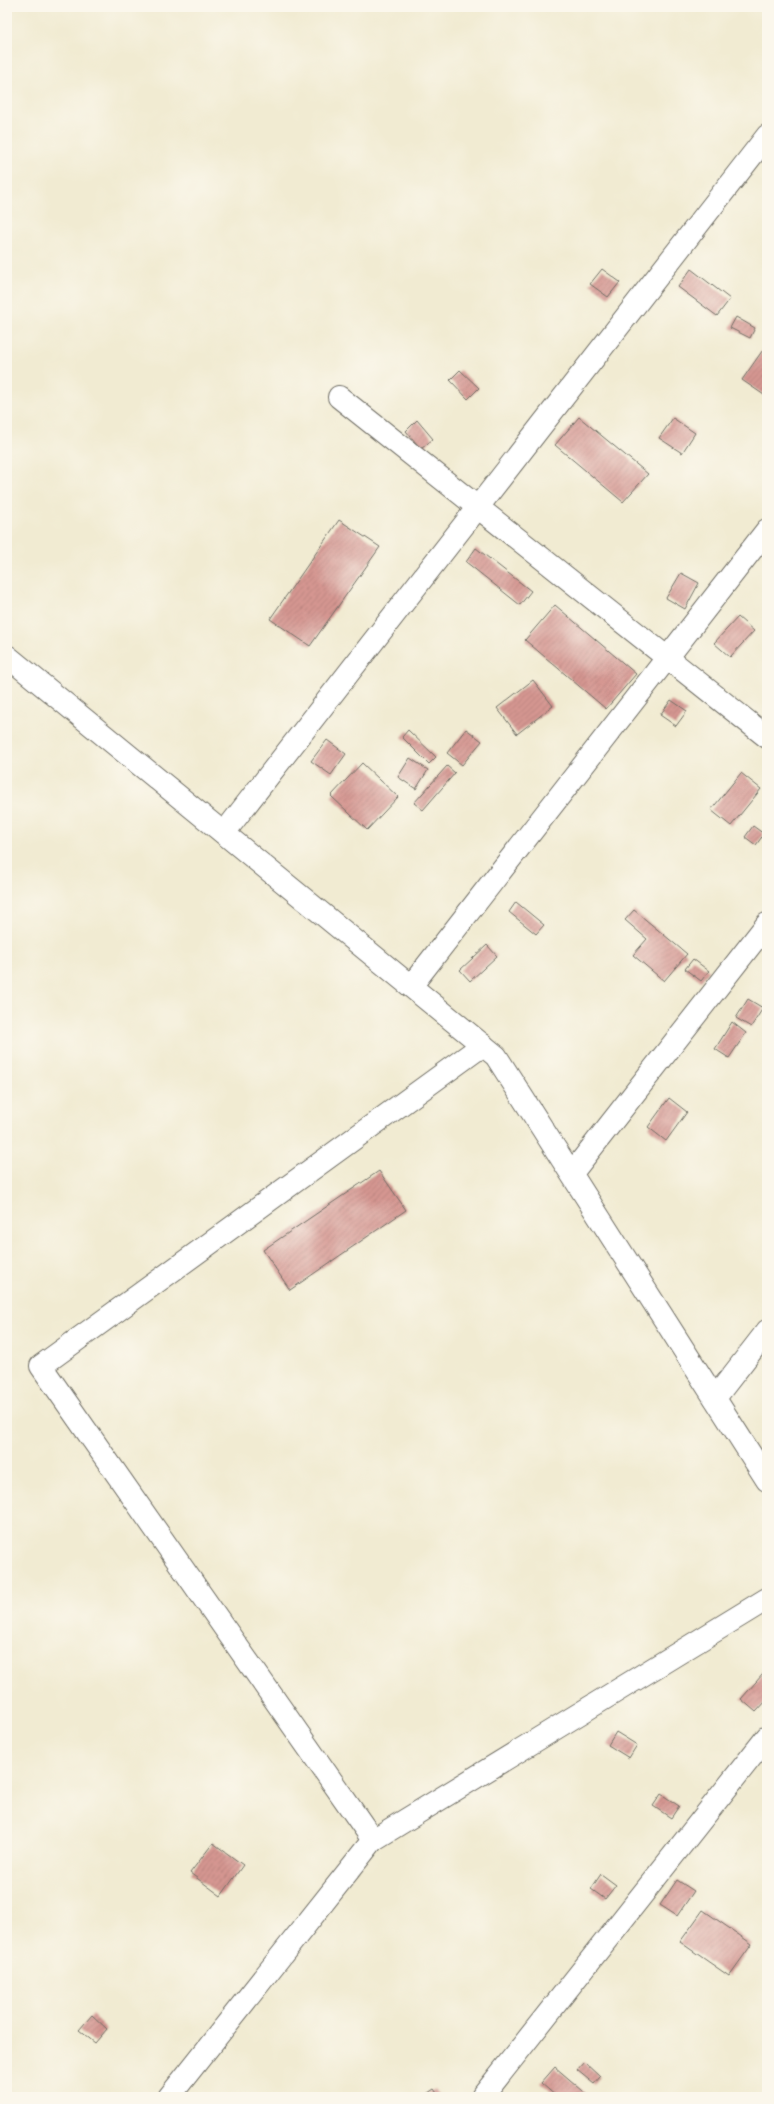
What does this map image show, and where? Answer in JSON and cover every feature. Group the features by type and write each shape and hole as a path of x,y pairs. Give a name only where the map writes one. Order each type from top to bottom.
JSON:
{"street":[{"path":"224,833 767,136"},
{"path":"339,397 767,737"},
{"path":"411,986 767,530"},
{"path":"7,656 496,1056 767,1480"},
{"path":"572,1173 767,924"},
{"path":"373,1840 41,1366 483,1045"},
{"path":"715,1398 767,1331"},
{"path":"169,2097 373,1840 767,1599"},
{"path":"482,2097 767,1737"}],"building":[{"path":"602,269 620,282 608,297 590,284"},
{"path":"691,269 730,299 717,316 678,287"},
{"path":"736,317 755,328 750,338 730,328"},
{"path":"767,344 767,397 742,380"},
{"path":"460,370 479,388 468,399 450,380"},
{"path":"579,417 648,474 623,502 555,445"},
{"path":"673,418 695,433 682,453 659,438"},
{"path":"417,420 433,439 421,449 406,431"},
{"path":"339,520 380,547 310,646 270,619"},
{"path":"476,548 531,591 520,605 466,562"},
{"path":"681,573 699,583 685,609 666,598"},
{"path":"555,605 636,674 606,709 525,640"},
{"path":"738,617 754,631 730,657 714,643"},
{"path":"533,680 553,706 517,734 497,708"},
{"path":"671,700 687,711 676,726 660,715"},
{"path":"466,729 482,741 462,765 447,753"},
{"path":"408,730 436,757 429,764 402,737"},
{"path":"327,740 346,754 331,775 311,761"},
{"path":"410,758 428,770 416,789 398,777"},
{"path":"362,763 398,797 367,830 331,796"},
{"path":"447,766 455,773 423,810 414,803"},
{"path":"741,773 761,789 731,826 711,810"},
{"path":"753,826 764,834 756,845 745,837"},
{"path":"516,902 544,925 536,934 509,912"},
{"path":"634,910 687,954 664,981 633,955 647,939 625,920"},
{"path":"487,945 497,956 470,981 460,970"},
{"path":"693,959 709,971 701,981 685,969"},
{"path":"748,999 763,1008 751,1027 736,1018"},
{"path":"732,1022 746,1033 729,1058 715,1049"},
{"path":"669,1098 687,1112 666,1141 648,1127"},
{"path":"379,1171 406,1210 290,1290 263,1250"},
{"path":"763,1674 767,1678 767,1700 756,1712 741,1699"},
{"path":"616,1732 637,1745 629,1758 608,1745"},
{"path":"661,1794 679,1806 671,1818 653,1806"},
{"path":"213,1843 243,1865 221,1896 190,1873"},
{"path":"601,1874 616,1885 605,1899 591,1889"},
{"path":"677,1880 694,1891 677,1916 660,1905"},
{"path":"703,1910 752,1944 729,1976 680,1942"},
{"path":"92,2015 107,2029 95,2043 79,2030"},
{"path":"584,2062 600,2077 594,2084 577,2070"},
{"path":"555,2067 590,2097 557,2097 541,2083"},
{"path":"434,2089 440,2097 422,2097"}]}
